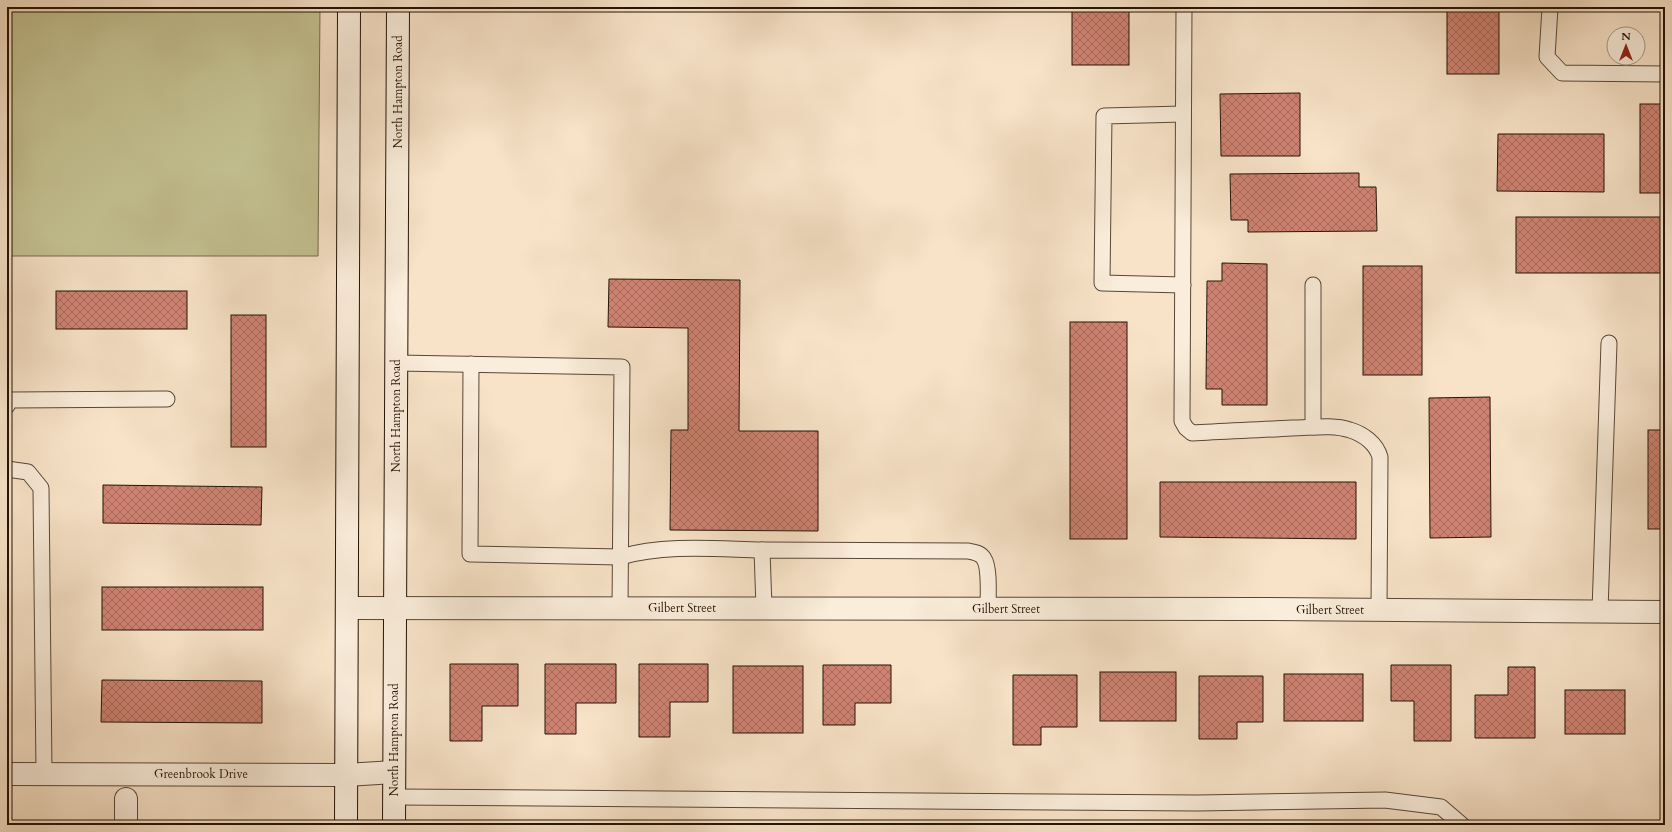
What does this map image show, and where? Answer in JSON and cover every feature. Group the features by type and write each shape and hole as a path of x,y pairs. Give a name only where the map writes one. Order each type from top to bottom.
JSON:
{"street":[{"path":"346,825 349,7"},
{"name":"North Hampton Road","path":"394,825 398,7"},
{"name":"Gilbert Street","path":"347,608 764,608 1665,612"},
{"name":"Greenbrook Drive","path":"7,774 346,775 394,772"},
{"path":"126,798 126,825"}],"lane":[{"path":"1184,7 1182,421 1186,428 1192,433 1313,427 1348,429 1361,434 1378,449 1380,457 1379,610"},
{"path":"1550,7 1547,57 1562,73 1665,74"},
{"path":"1183,114 1104,116 1102,275 1102,283 1183,285"},
{"path":"1313,285 1313,427"},
{"path":"1600,611 1609,343"},
{"path":"396,363 622,367 620,608"},
{"path":"471,364 470,554 620,557 641,551 661,549 968,551 976,552 984,558 987,566 988,609"},
{"path":"8,402 167,399"},
{"path":"7,468 28,472 41,488 44,774"},
{"path":"762,550 764,608"},
{"path":"394,797 1198,803 1385,800 1441,807 1462,825"}],"shaded area":[{"path":"7,7 320,7 318,256 7,256"}],"building":[{"path":"1072,7 1129,7 1129,65 1072,65"},
{"path":"1447,7 1499,7 1499,74 1447,74"},
{"path":"1300,93 1300,156 1221,156 1220,94"},
{"path":"1640,104 1665,104 1665,193 1640,193"},
{"path":"1498,134 1604,134 1604,192 1497,191"},
{"path":"1359,173 1359,187 1376,187 1377,231 1248,232 1248,220 1231,220 1230,174"},
{"path":"1516,217 1665,217 1665,273 1516,273"},
{"path":"1222,263 1267,264 1267,405 1222,405 1222,389 1206,389 1207,281 1222,281"},
{"path":"1363,266 1422,266 1422,375 1363,375"},
{"path":"609,279 740,280 739,431 818,431 818,531 670,530 671,430 688,430 688,328 608,327"},
{"path":"56,291 187,291 187,329 56,329"},
{"path":"231,315 266,315 266,447 231,447"},
{"path":"1070,322 1127,322 1127,539 1070,539"},
{"path":"1490,397 1491,537 1430,538 1429,398"},
{"path":"1648,430 1665,430 1665,529 1648,529"},
{"path":"1160,482 1356,482 1356,539 1160,537"},
{"path":"103,485 262,487 261,525 103,523"},
{"path":"102,587 263,587 263,630 102,630"},
{"path":"450,664 518,664 518,706 482,706 482,741 450,741"},
{"path":"545,664 616,664 616,703 576,703 576,734 545,734"},
{"path":"639,664 708,664 708,702 670,702 670,737 639,737"},
{"path":"823,665 891,665 891,703 855,703 855,725 823,725"},
{"path":"1391,665 1451,665 1451,741 1414,741 1414,701 1391,701"},
{"path":"733,666 803,666 803,733 733,733"},
{"path":"1508,667 1535,667 1535,738 1475,738 1475,695 1508,695"},
{"path":"1100,672 1176,672 1176,721 1100,721"},
{"path":"1284,674 1363,674 1363,721 1284,721"},
{"path":"1013,675 1077,675 1077,727 1041,727 1041,745 1013,745"},
{"path":"1199,676 1263,676 1263,722 1237,722 1237,739 1199,739"},
{"path":"102,680 262,681 262,723 101,722"},
{"path":"1565,690 1625,690 1625,734 1565,734"},
{"path":"1006,823 1033,823 1033,825 1006,825"}]}
